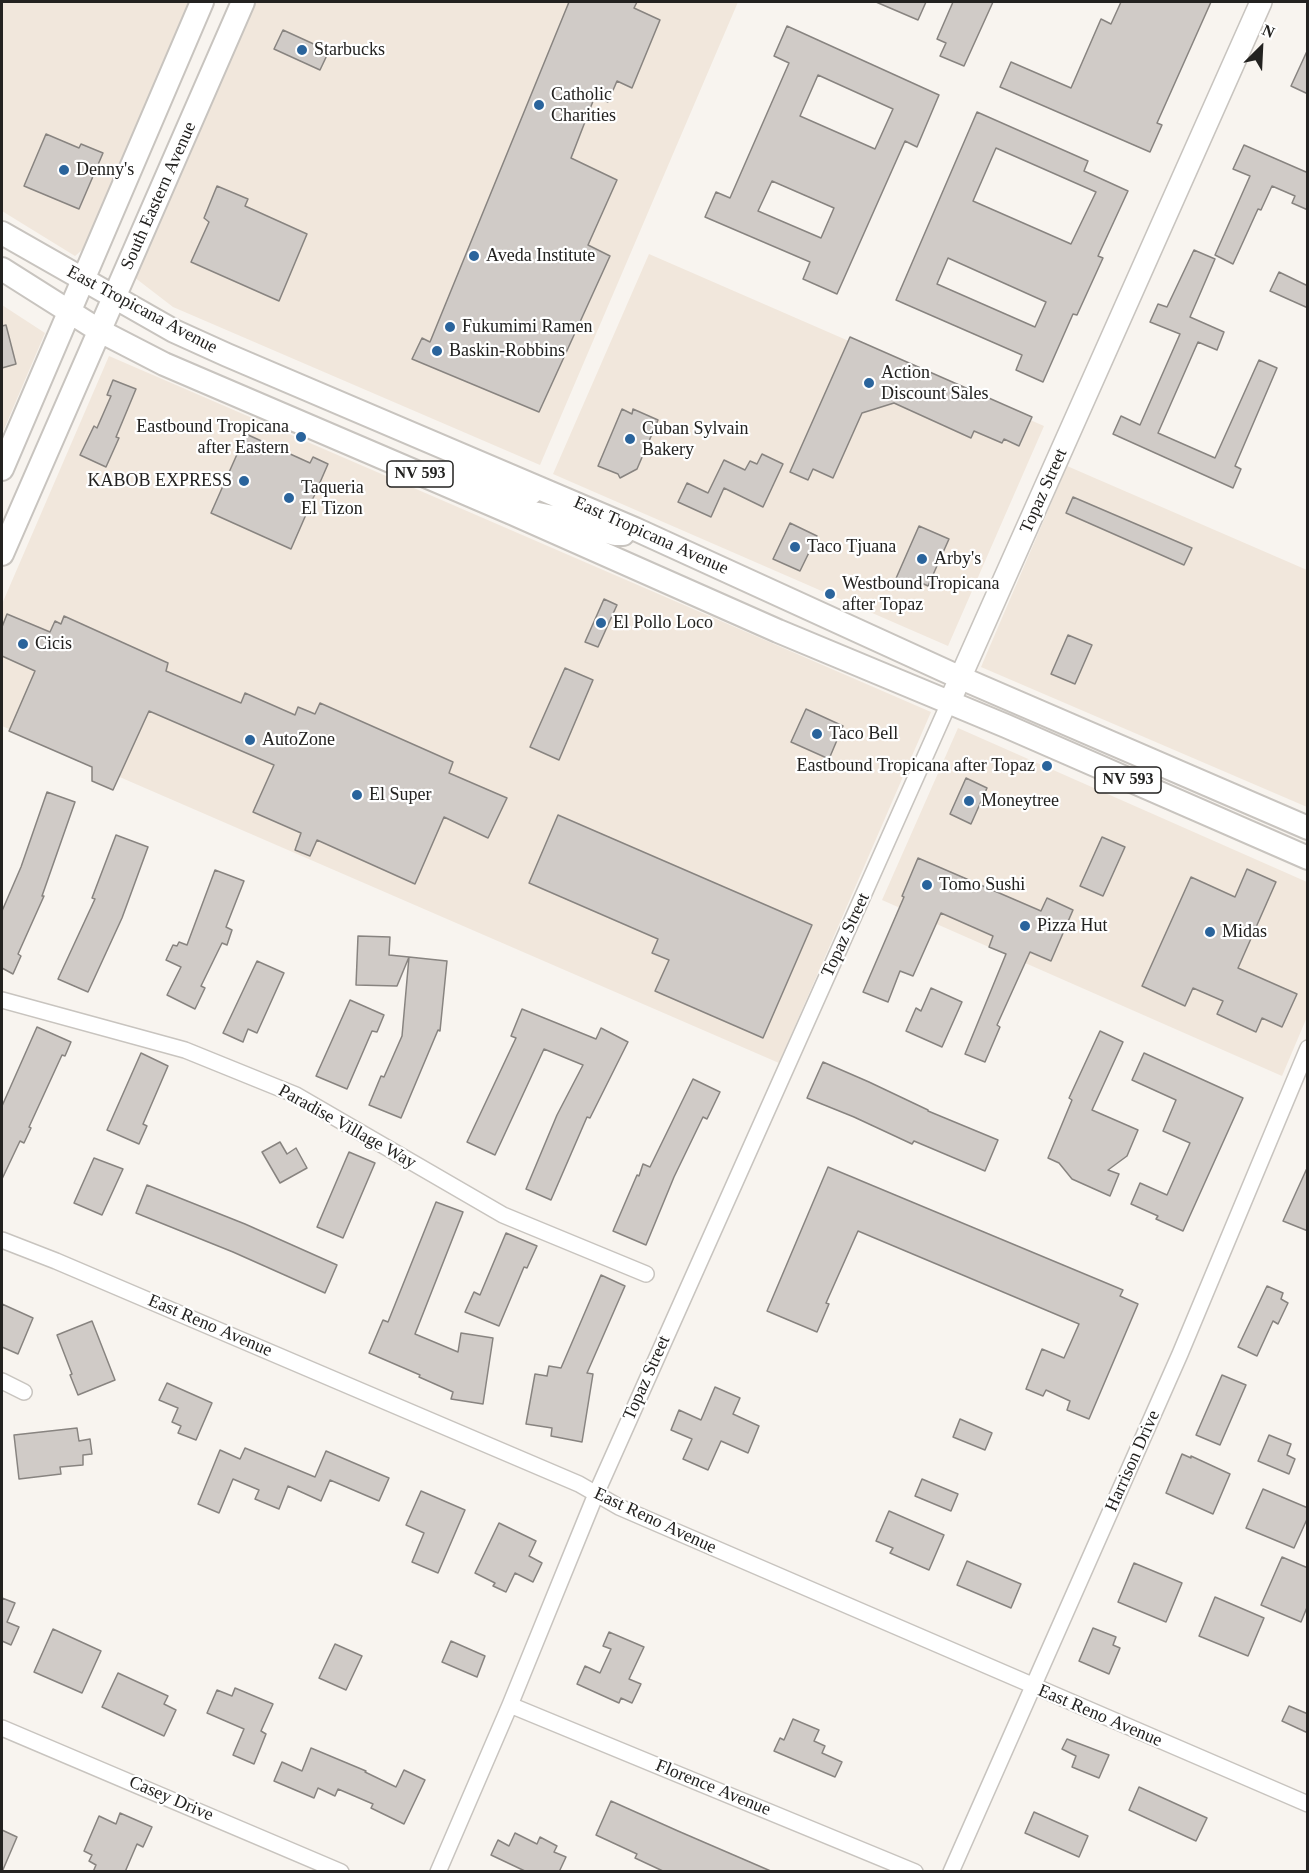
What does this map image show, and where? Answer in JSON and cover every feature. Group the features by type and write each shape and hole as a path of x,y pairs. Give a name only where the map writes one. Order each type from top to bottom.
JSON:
{"main road":[{"name":"South Eastern Avenue","path":"2,469 202,2"},
{"name":"South Eastern Avenue","path":"2,554 243,2"},
{"name":"East Tropicana Avenue","path":"2,233 174,331 635,529 961,678 1308,828"},
{"name":"East Tropicana Avenue","path":"2,269 100,331 164,364 514,514 778,631 1306,856"},
{"path":"374,454 435,468 515,496 526,497 532,492 534,486"},
{"path":"514,514 540,513 615,534 625,534 635,529"}],"street":[{"name":"Topaz Street","path":"438,1872 510,1705 596,1494 1261,2"},
{"name":"Paradise Village Way","path":"2,999 185,1050 296,1095 503,1215 646,1274"},
{"name":"Harrison Drive","path":"951,1872 1180,1354 1288,1091 1308,1048"},
{"name":"East Reno Avenue","path":"2,1240 579,1484 619,1508 1308,1804"},
{"path":"2,1381 24,1392"},
{"name":"Florence Avenue","path":"510,1705 915,1872"},
{"name":"Casey Drive","path":"2,1728 340,1872"}],"shaded area":[{"path":"2,2 195,2 95,239 75,256 2,211"},
{"path":"252,2 738,2 540,465 173,307 134,277"},
{"path":"649,254 1044,426 948,646 553,474"},
{"path":"2,305 45,333 2,434"},
{"path":"109,356 931,712 779,1063 2,726 2,604"},
{"path":"1067,466 1307,570 1307,807 981,667"},
{"path":"958,728 1307,882 1307,1017 1282,1076 882,900"}],"building":[{"path":"569,2 637,2 634,8 660,20 632,88 617,81 608,102 595,96 571,158 617,180 588,245 610,256 539,412 412,359 422,338 430,342"},
{"path":"876,2 926,2 918,20"},
{"path":"953,2 993,2 964,66 940,56 946,43 937,39"},
{"path":"1121,2 1211,2 1157,123 1162,125 1150,152 1000,87 1011,62 1071,88 1101,19 1111,24"},
{"path":"787,26 939,95 917,147 905,141 837,294 803,279 810,262 705,217 716,192 730,198 789,63 774,56","holes":["818,75 893,109 875,149 800,116","772,181 834,208 821,238 758,211"]},
{"name":"Starbucks","path":"283,30 329,51 320,70 274,49"},
{"path":"1308,49 1308,94 1291,86"},
{"path":"977,112 1088,161 1084,171 1128,191 1098,256 1103,258 1077,315 1073,314 1043,382 1016,370 1022,355 896,300","holes":["996,148 1096,192 1071,244 973,201","948,258 1046,302 1035,327 937,284"]},
{"name":"Denny's","path":"46,134 79,148 81,144 103,153 79,209 24,186"},
{"path":"1244,145 1306,172 1308,169 1308,210 1292,203 1295,196 1272,186 1261,210 1258,209 1233,264 1215,255 1250,176 1233,169"},
{"path":"217,186 248,199 245,206 307,234 279,301 191,262 209,222 204,218"},
{"path":"1194,250 1215,259 1190,317 1224,332 1217,350 1198,342 1158,433 1215,458 1259,360 1277,368 1235,466 1241,469 1233,488 1113,434 1121,416 1140,425 1180,334 1150,322 1158,304 1167,307"},
{"path":"1279,272 1308,286 1308,308 1270,291"},
{"path":"6,325 16,364 2,368 2,326"},
{"path":"850,337 1032,417 1019,446 1004,439 1002,443 974,431 971,438 894,403 862,413 833,478 813,469 808,480 790,472"},
{"path":"113,380 136,389 106,467 80,455 94,426 97,428 111,396 107,395"},
{"name":"Cuban Sylvain Bakery","path":"622,409 632,414 633,409 658,420 637,469 620,478 618,474 598,466"},
{"path":"246,434 310,463 313,457 328,464 291,549 211,513"},
{"path":"762,454 783,464 763,507 724,488 711,517 678,502 687,483 708,493 724,460 745,470 750,461 757,464"},
{"path":"1073,497 1192,548 1184,565 1066,513"},
{"name":"Taco Tjuana","path":"790,523 817,536 800,571 773,559"},
{"name":"Arby's","path":"919,526 949,539 928,586 915,580 911,590 894,583"},
{"name":"El Pollo Loco","path":"604,599 617,605 598,647 585,642"},
{"path":"7,614 50,632 55,621 61,624 64,616 168,663 166,671 241,703 245,693 295,715 298,707 315,714 320,703 453,762 449,773 507,798 488,838 444,817 415,884 317,840 310,856 295,850 301,833 253,812 274,765 149,711 113,790 92,781 92,767 9,731 35,671 2,656 2,627"},
{"path":"1068,635 1092,645 1075,684 1051,674"},
{"path":"565,668 593,680 559,760 530,747"},
{"name":"Taco Bell","path":"806,709 843,726 829,759 791,742"},
{"name":"Moneytree","path":"966,778 987,788 971,824 950,814"},
{"path":"47,792 75,802 42,896 44,896 18,954 21,956 13,974 2,968 2,911 21,867"},
{"path":"558,815 812,925 763,1038 655,991 669,960 652,953 658,939 529,883"},
{"path":"116,835 148,847 122,918 88,992 58,979 95,899 92,898"},
{"path":"1102,837 1125,847 1103,896 1080,886"},
{"path":"918,858 1041,911 1047,898 1073,910 1051,961 1030,952 997,1025 1000,1027 985,1062 965,1054 1006,954 989,947 993,936 941,913 913,976 900,971 888,1002 863,992 904,897 902,896"},
{"name":"Midas","path":"1247,869 1276,882 1238,968 1297,994 1282,1027 1262,1018 1256,1032 1217,1014 1223,1001 1193,988 1185,1006 1142,986 1191,877 1235,897"},
{"path":"215,870 244,881 226,927 232,930 227,945 222,943 201,986 205,988 195,1009 167,995 181,967 166,960 173,945 177,946 179,942 187,945"},
{"path":"358,936 390,937 389,955 409,957 397,986 356,985"},
{"path":"409,957 447,961 440,1031 438,1030 401,1118 369,1105 402,1036"},
{"path":"257,961 284,973 257,1033 248,1029 243,1042 223,1033"},
{"path":"931,988 962,1002 942,1047 906,1031 916,1008 921,1011"},
{"path":"350,1000 384,1015 377,1032 372,1031 347,1089 316,1076"},
{"path":"522,1009 596,1039 601,1028 628,1042 590,1118 587,1117 551,1200 526,1189 557,1115 583,1065 544,1049 495,1155 467,1142 516,1038 511,1036"},
{"path":"37,1027 71,1042 65,1056 62,1055 24,1143 20,1141 2,1179 2,1106"},
{"path":"1100,1031 1123,1042 1092,1110 1138,1130 1127,1156 1108,1170 1119,1174 1110,1196 1072,1179 1059,1163 1048,1158 1072,1100 1069,1098"},
{"path":"141,1053 168,1066 143,1124 147,1126 139,1144 107,1130"},
{"path":"1144,1053 1243,1098 1183,1231 1131,1204 1140,1183 1167,1195 1190,1143 1163,1131 1176,1100 1132,1080"},
{"path":"823,1062 928,1111 998,1140 985,1171 914,1141 912,1144 807,1098"},
{"path":"693,1079 720,1092 707,1119 703,1117 674,1177 646,1245 613,1231 637,1175 639,1176 643,1164 650,1167"},
{"path":"280,1142 287,1154 296,1148 307,1168 280,1183 262,1152"},
{"path":"349,1152 375,1163 343,1238 317,1227"},
{"path":"94,1158 123,1169 102,1215 74,1203"},
{"path":"1308,1166 1308,1231 1283,1221"},
{"path":"828,1167 1123,1290 1120,1296 1138,1304 1089,1419 1067,1410 1070,1401 1046,1390 1043,1396 1026,1389 1042,1349 1064,1358 1079,1324 858,1231 826,1303 829,1304 817,1332 767,1311"},
{"path":"147,1185 245,1224 337,1265 325,1293 233,1252 136,1213"},
{"path":"436,1202 463,1212 415,1334 458,1352 461,1333 493,1338 483,1404 451,1399 453,1392 369,1353 383,1320 388,1322"},
{"path":"506,1233 537,1246 527,1268 524,1267 499,1326 465,1312 474,1292 480,1295"},
{"path":"601,1275 625,1286 587,1373 593,1374 582,1442 551,1436 552,1428 526,1424 535,1374 547,1376 549,1366 561,1368"},
{"path":"1267,1286 1283,1293 1281,1299 1288,1303 1278,1324 1273,1321 1257,1356 1238,1347"},
{"path":"2,1304 33,1318 18,1354 2,1347"},
{"path":"92,1321 115,1380 78,1395 57,1335"},
{"path":"1222,1375 1246,1385 1220,1445 1196,1435"},
{"path":"167,1383 212,1403 196,1440 178,1433 181,1426 172,1422 178,1408 159,1400"},
{"path":"715,1387 740,1398 733,1414 759,1426 748,1453 721,1441 708,1470 683,1459 692,1439 671,1430 679,1410 701,1420"},
{"path":"960,1419 992,1433 985,1450 953,1437"},
{"path":"77,1428 79,1441 90,1439 92,1454 83,1455 83,1465 60,1467 61,1474 19,1479 14,1435"},
{"path":"1269,1435 1291,1444 1287,1455 1295,1459 1289,1474 1258,1461"},
{"path":"245,1448 315,1477 326,1451 389,1478 379,1501 330,1480 321,1501 288,1486 279,1509 255,1499 259,1490 233,1479 219,1513 198,1504 220,1450 240,1459"},
{"path":"1182,1454 1230,1474 1213,1514 1166,1493"},
{"path":"922,1479 958,1494 951,1511 915,1496"},
{"path":"1263,1489 1308,1508 1308,1517 1294,1548 1246,1528"},
{"path":"421,1491 465,1510 438,1573 412,1562 424,1533 406,1525"},
{"path":"889,1511 944,1535 929,1570 890,1553 893,1548 876,1541"},
{"path":"499,1523 536,1541 529,1556 542,1563 533,1582 515,1573 506,1592 493,1586 495,1583 475,1573"},
{"path":"1282,1557 1308,1568 1308,1605 1301,1622 1261,1605"},
{"path":"967,1561 1021,1584 1011,1608 957,1585"},
{"path":"1134,1563 1182,1583 1166,1622 1118,1602"},
{"path":"1215,1597 1264,1618 1248,1656 1199,1636"},
{"path":"2,1598 15,1603 7,1622 19,1627 11,1645 2,1641"},
{"path":"1093,1628 1116,1637 1113,1645 1120,1648 1109,1674 1079,1661"},
{"path":"53,1629 101,1651 82,1693 34,1672"},
{"path":"609,1632 644,1647 629,1679 641,1684 632,1703 621,1698 619,1703 577,1684 585,1666 600,1673 611,1649 603,1646"},
{"path":"451,1641 485,1656 477,1677 442,1662"},
{"path":"335,1644 362,1656 346,1690 319,1678"},
{"path":"118,1673 168,1696 164,1704 176,1710 164,1736 102,1707"},
{"path":"235,1688 273,1704 261,1731 266,1734 254,1764 233,1755 244,1729 207,1713 217,1690 232,1696"},
{"path":"1289,1706 1308,1714 1308,1733 1282,1721"},
{"path":"793,1719 819,1730 814,1741 825,1746 822,1753 842,1762 835,1777 774,1751 780,1738 784,1740"},
{"path":"1067,1739 1109,1755 1099,1778 1072,1767 1076,1756 1062,1749"},
{"path":"311,1748 366,1771 396,1787 404,1770 425,1780 404,1824 371,1808 373,1804 338,1789 335,1796 318,1788 314,1798 274,1781 282,1762 302,1771"},
{"path":"1139,1787 1207,1818 1196,1841 1129,1810"},
{"path":"611,1801 773,1872 665,1872 635,1858 637,1854 596,1835"},
{"path":"1034,1812 1088,1836 1079,1857 1025,1833"},
{"path":"120,1813 152,1827 143,1847 137,1844 125,1872 93,1872 96,1865 89,1861 92,1855 84,1851 99,1816 116,1824"},
{"path":"2,1830 17,1837 2,1872"},
{"path":"515,1833 537,1844 540,1837 557,1846 554,1852 566,1857 559,1872 527,1872 491,1855 498,1840 509,1846"}],"place":[{"name":"Starbucks","path":"302,50"},
{"name":"Catholic Charities","path":"539,105"},
{"name":"Denny's","path":"64,170"},
{"name":"Aveda Institute","path":"474,256"},
{"name":"Fukumimi Ramen","path":"450,327"},
{"name":"Baskin-Robbins","path":"437,351"},
{"name":"Action Discount Sales","path":"869,383"},
{"name":"Eastbound Tropicana after Eastern","path":"301,437"},
{"name":"Cuban Sylvain Bakery","path":"630,439"},
{"name":"KABOB EXPRESS","path":"244,481"},
{"name":"Taqueria El Tizon","path":"289,498"},
{"name":"Taco Tjuana","path":"795,547"},
{"name":"Arby's","path":"922,559"},
{"name":"Westbound Tropicana after Topaz","path":"830,594"},
{"name":"El Pollo Loco","path":"601,623"},
{"name":"Cicis","path":"23,644"},
{"name":"Taco Bell","path":"817,734"},
{"name":"AutoZone","path":"250,740"},
{"name":"Eastbound Tropicana after Topaz","path":"1047,766"},
{"name":"El Super","path":"357,795"},
{"name":"Moneytree","path":"969,801"},
{"name":"Tomo Sushi","path":"927,885"},
{"name":"Pizza Hut","path":"1025,926"},
{"name":"Midas","path":"1210,932"}]}
